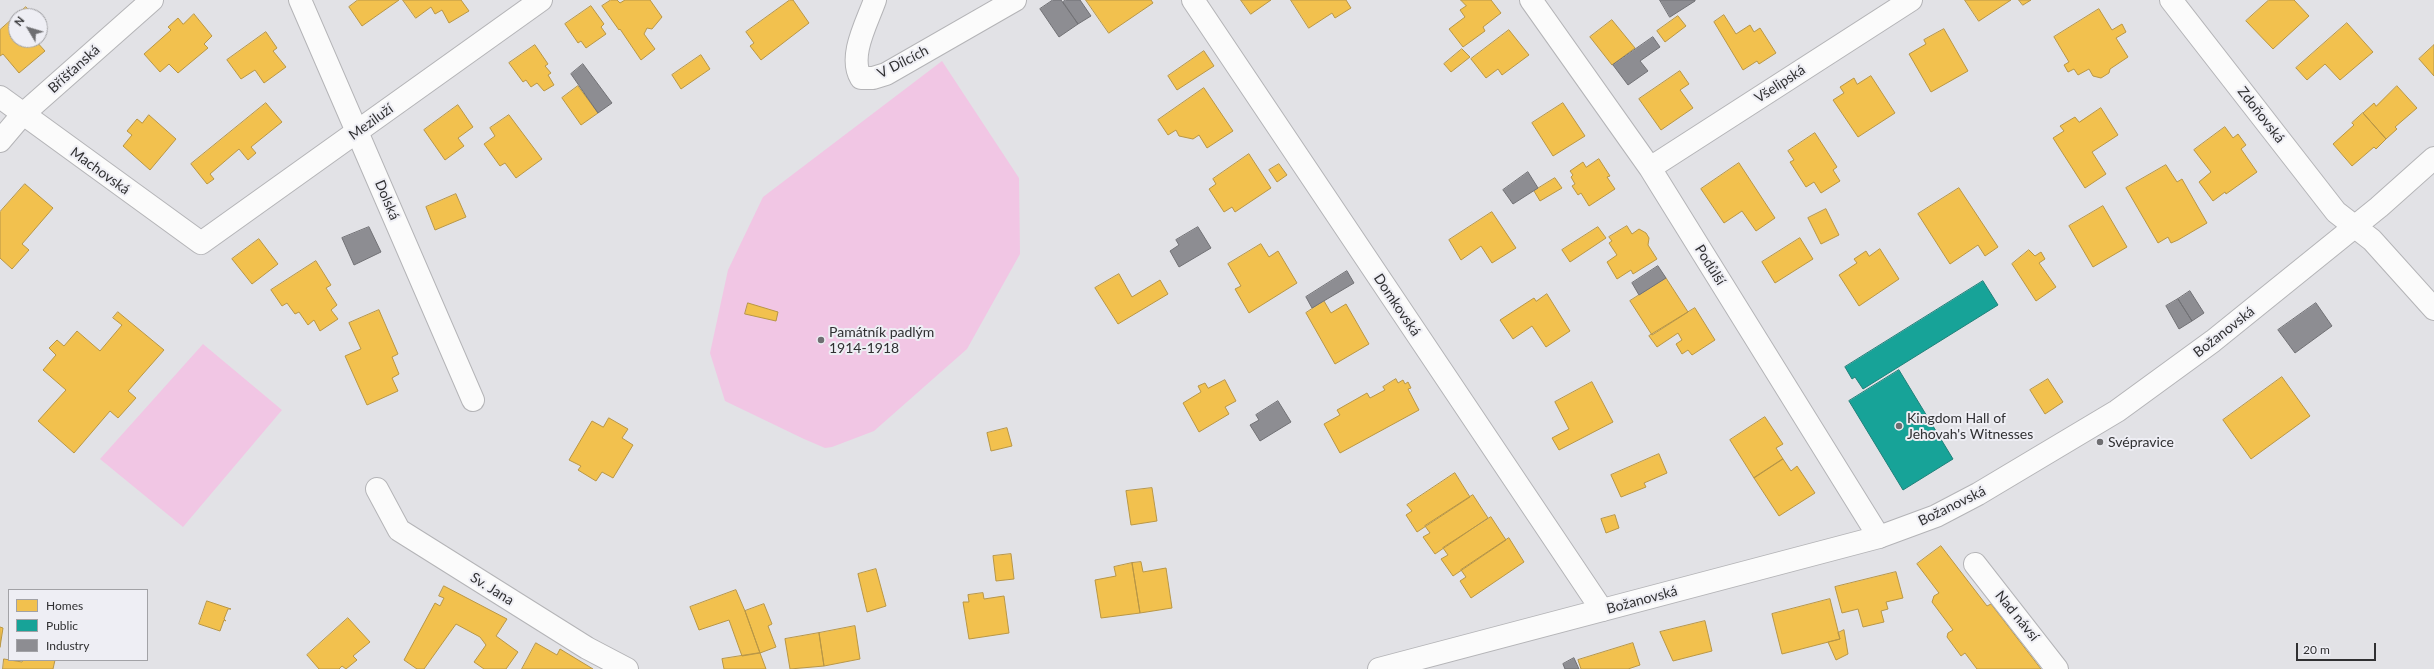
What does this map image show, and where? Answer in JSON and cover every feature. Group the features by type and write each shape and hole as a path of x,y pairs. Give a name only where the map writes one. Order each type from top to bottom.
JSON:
{"street":[{"name":"Bříšťanská","path":"0,141 22,115 152,0"},
{"name":"Dolská","path":"300,0 474,400"},
{"name":"Meziluží","path":"201,243 541,0"},
{"name":"V Dílcích","path":"875,0 856,57 856,70 861,78 873,78 886,74 1015,0"},
{"name":"Domkovská","path":"1193,0 1602,610"},
{"name":"Podůlší","path":"1531,0 1650,168 1879,537"},
{"name":"Všelipská","path":"1650,168 1910,0"},
{"name":"Zdoňovská","path":"2171,0 2336,212 2372,240 2434,309"},
{"name":"Machovská","path":"0,97 22,115 201,243"},
{"name":"Božanovská","path":"1378,669 1879,537 1936,516 1971,498 2117,411 2213,341 2355,226 2434,158"},
{"name":"Sv. Jana","path":"377,489 399,530 587,648 628,669"},
{"name":"Nad návsí","path":"1975,564 2057,669"}],"shaded area":[{"path":"942,61 1019,178 1020,254 967,349 874,431 832,447 825,448 725,401 710,353 728,270 763,197"},
{"path":"203,344 282,410 183,527 100,459"}],"building: Homes":[{"path":"358,0 399,0 362,26 349,7"},
{"path":"403,0 461,0 469,11 449,23 442,10 435,14 431,7 416,18"},
{"path":"611,0 617,0 620,3 625,0 650,0 662,17 652,29 647,28 644,34 655,49 641,60 602,6"},
{"path":"790,0 793,0 809,23 761,60 750,46 754,43 746,32"},
{"path":"1086,0 1151,0 1153,3 1109,33"},
{"path":"1241,0 1271,0 1251,14"},
{"path":"1291,0 1346,0 1351,8 1335,18 1332,13 1309,28"},
{"path":"1461,0 1491,0 1501,13 1483,27 1485,31 1463,47 1449,29 1465,17 1460,10 1466,6"},
{"path":"1965,0 2011,0 1979,21"},
{"path":"2019,0 2031,0 2023,5"},
{"path":"2269,0 2294,0 2309,16 2273,49 2246,21"},
{"path":"591,6 604,24 601,27 606,34 586,48 581,41 578,43 565,24"},
{"path":"2099,9 2112,30 2122,24 2126,32 2116,38 2128,57 2110,69 2109,73 2101,78 2093,76 2089,69 2078,75 2074,69 2068,72 2064,65 2069,62 2054,37"},
{"path":"194,14 212,36 204,44 208,48 178,73 169,64 160,72 144,54 171,30 168,27 178,18 183,24"},
{"path":"1724,15 1736,34 1750,25 1754,32 1760,28 1776,53 1759,64 1757,61 1743,70 1714,22"},
{"path":"1678,16 1686,26 1665,42 1657,31"},
{"path":"1612,20 1635,48 1612,65 1590,37"},
{"path":"8,23 8,48 42,48 45,51 19,73 3,54 0,56 0,30"},
{"path":"2347,23 2373,52 2340,80 2325,64 2307,80 2296,68"},
{"path":"1944,29 1968,71 1931,92 1909,54 1926,44 1924,40"},
{"path":"1509,30 1529,55 1502,75 1498,69 1486,78 1471,59"},
{"path":"266,32 277,48 273,51 286,67 264,83 255,70 241,79 227,60"},
{"path":"535,45 548,64 545,66 551,73 548,75 554,85 544,91 537,83 531,87 526,80 523,82 509,63"},
{"path":"2434,45 2434,76 2419,59"},
{"path":"1462,49 1470,57 1451,72 1444,64"},
{"path":"1204,51 1214,66 1177,90 1168,76"},
{"path":"701,55 710,69 681,89 672,75"},
{"path":"1680,71 1689,84 1680,90 1693,108 1661,130 1639,99"},
{"path":"1871,76 1895,113 1858,137 1833,100 1844,93 1840,87 1854,78 1857,84"},
{"path":"578,86 598,113 581,125 562,98"},
{"path":"2397,86 2417,108 2395,127 2397,129 2386,139 2363,113 2374,103 2376,106"},
{"path":"1204,88 1233,131 1207,148 1199,135 1193,139 1179,136 1176,130 1168,135 1158,120"},
{"path":"266,103 282,122 251,147 256,153 248,160 239,149 210,174 214,179 207,184 191,164"},
{"path":"1563,103 1585,136 1553,156 1532,123"},
{"path":"458,105 473,127 458,138 464,146 445,160 424,130"},
{"path":"2101,108 2118,135 2092,152 2106,174 2085,188 2053,138 2064,131 2060,126 2075,117 2079,122"},
{"path":"2363,113 2386,139 2376,149 2374,147 2352,166 2333,144 2354,125 2352,123"},
{"path":"149,115 176,139 150,170 123,146 132,135 127,131 137,119 142,123"},
{"path":"509,115 542,159 516,178 505,163 500,166 484,144 495,136 490,128"},
{"path":"2225,127 2233,138 2238,134 2246,145 2241,149 2257,172 2226,194 2225,192 2213,201 2199,182 2211,172 2194,150"},
{"path":"1815,133 1837,167 1833,170 1840,181 1821,193 1814,182 1806,187 1790,162 1794,160 1788,151"},
{"path":"1249,154 1271,188 1235,212 1232,207 1224,212 1209,189 1216,184 1213,179"},
{"path":"1599,159 1610,176 1607,177 1615,189 1589,206 1581,193 1578,195 1572,186 1575,184 1571,177 1573,175 1570,171 1583,162 1586,167"},
{"path":"1739,163 1775,218 1756,231 1742,211 1724,223 1701,189"},
{"path":"1279,164 1287,175 1277,182 1269,170"},
{"path":"2166,165 2177,182 2182,179 2207,223 2171,243 2168,237 2158,243 2126,188"},
{"path":"1555,178 1562,188 1540,201 1534,191"},
{"path":"25,184 53,208 22,244 29,250 12,269 0,258 0,212"},
{"path":"1959,188 1998,247 1985,256 1978,245 1950,264 1918,214"},
{"path":"456,194 466,217 435,230 426,207"},
{"path":"2103,206 2127,247 2093,267 2069,226"},
{"path":"1826,209 1839,235 1821,244 1808,218"},
{"path":"1492,212 1516,248 1492,263 1481,246 1461,260 1449,240"},
{"path":"1627,226 1632,234 1639,229 1646,233 1649,238 1648,245 1657,259 1633,274 1631,270 1617,279 1607,262 1617,255 1609,243 1612,241 1609,237"},
{"path":"1598,227 1606,238 1570,262 1562,250"},
{"path":"1800,238 1813,259 1775,283 1762,262"},
{"path":"259,239 278,264 252,284 232,259"},
{"path":"1261,244 1269,257 1278,251 1297,283 1249,313 1235,289 1241,286 1228,264"},
{"path":"1880,249 1899,279 1859,306 1839,275 1857,263 1854,259 1866,251 1869,256"},
{"path":"2029,250 2035,256 2041,252 2045,259 2039,263 2056,287 2036,301 2012,264"},
{"path":"316,261 331,285 326,288 337,305 331,310 338,319 320,331 314,320 308,325 299,312 295,314 287,303 282,306 271,290"},
{"path":"1119,274 1132,297 1160,280 1168,294 1118,324 1095,288"},
{"path":"1666,278 1688,312 1652,335 1630,301"},
{"path":"1547,294 1570,331 1546,347 1532,326 1513,339 1500,320 1534,298 1536,301"},
{"path":"1324,301 1331,313 1346,304 1369,344 1335,364 1306,313"},
{"path":"748,303 778,312 776,321 745,314"},
{"path":"1695,308 1715,340 1692,355 1688,350 1682,354 1676,344 1682,340 1678,333 1657,347 1649,336"},
{"path":"379,310 398,354 392,357 399,374 392,378 398,391 367,405 345,356 361,349 349,323"},
{"path":"118,312 164,350 128,391 136,398 118,418 110,411 74,453 38,421 66,390 43,370 56,355 49,348 57,340 64,346 77,331 100,351 122,325 113,318"},
{"path":"2282,377 2310,416 2251,459 2223,420"},
{"path":"1396,379 1398,383 1403,380 1405,384 1408,382 1411,388 1408,389 1419,410 1340,453 1324,424 1340,415 1337,410 1367,393 1370,398 1385,390 1383,387"},
{"path":"2048,379 2063,402 2045,414 2030,390"},
{"path":"1225,380 1236,401 1225,407 1229,414 1199,432 1183,403 1201,392 1198,386 1205,383 1208,388"},
{"path":"1592,382 1613,422 1559,450 1552,438 1569,429 1555,402"},
{"path":"1765,417 1783,444 1776,448 1783,459 1754,478 1730,440"},
{"path":"609,418 628,429 622,438 633,445 613,478 602,472 596,481 578,470 581,466 569,460 592,421 603,427"},
{"path":"1007,428 1012,446 991,451 987,433"},
{"path":"1659,454 1667,473 1644,483 1646,487 1621,497 1611,475"},
{"path":"1783,459 1791,471 1797,466 1815,493 1779,516 1754,478"},
{"path":"1455,473 1470,497 1417,532 1406,515 1412,511 1407,505"},
{"path":"1152,488 1157,521 1131,525 1126,491"},
{"path":"1473,495 1488,518 1435,554 1423,537 1430,533 1425,526"},
{"path":"1615,515 1619,528 1606,533 1601,519"},
{"path":"1491,517 1506,540 1453,576 1441,559 1448,555 1443,548"},
{"path":"1509,538 1524,562 1471,598 1460,581 1466,577 1461,570"},
{"path":"1941,546 1987,606 1991,604 2041,669 1977,669 1965,653 1961,656 1947,637 1948,633 1953,630 1932,602 1934,596 1939,593 1917,564"},
{"path":"1011,554 1014,579 996,581 993,556"},
{"path":"1141,562 1143,572 1166,568 1172,608 1140,613 1132,563"},
{"path":"1132,563 1140,613 1101,618 1095,580 1116,576 1114,567"},
{"path":"876,569 886,606 867,612 858,574"},
{"path":"1896,572 1903,598 1886,602 1888,609 1881,611 1884,622 1863,627 1858,609 1842,613 1835,587"},
{"path":"444,586 507,619 496,636 518,652 506,669 484,669 474,662 486,645 480,637 456,624 424,669 417,669 404,660 435,603 440,606 444,598 439,596"},
{"path":"736,590 760,653 742,656 729,620 699,630 690,607"},
{"path":"983,593 984,599 1004,596 1009,633 969,639 963,602 969,602 968,595"},
{"path":"1830,599 1840,639 1782,654 1772,614"},
{"path":"207,601 231,609 228,609 224,619 226,621 224,620 220,631 199,624"},
{"path":"764,604 772,624 768,626 776,647 760,653 745,611"},
{"path":"348,618 370,642 353,656 357,660 346,669 342,666 339,669 319,669 307,655"},
{"path":"1705,621 1712,651 1673,661 1660,632"},
{"path":"855,626 860,659 824,666 819,633"},
{"path":"0,627 3,628 0,647"},
{"path":"1844,630 1848,654 1836,660 1828,642 1840,639 1838,633"},
{"path":"819,633 824,666 790,669 785,639"},
{"path":"536,643 557,655 560,649 593,669 522,669"},
{"path":"1633,643 1640,665 1628,669 1581,669 1578,660"},
{"path":"760,653 766,669 724,669 722,659"},
{"path":"4,659 8,661 22,662 55,661 53,669 3,669"}],"building: Public":[{"path":"1983,281 1998,305 1863,389 1855,377 1852,379 1845,367"},
{"path":"1899,370 1953,459 1903,490 1849,401"}],"building: Industry":[{"path":"1053,0 1061,0 1078,24 1059,37 1040,9"},
{"path":"1066,0 1080,0 1091,16 1078,24 1063,2"},
{"path":"1660,0 1695,0 1695,1 1670,17"},
{"path":"1653,37 1660,47 1640,61 1648,71 1628,85 1613,65"},
{"path":"583,64 612,103 598,113 571,74"},
{"path":"1528,172 1538,188 1513,204 1503,190"},
{"path":"369,227 381,252 354,265 342,238"},
{"path":"1198,227 1211,248 1179,267 1170,251 1179,245 1176,240"},
{"path":"1658,266 1666,278 1639,295 1632,283"},
{"path":"1347,271 1354,283 1312,308 1306,297"},
{"path":"2190,291 2204,313 2192,321 2178,299"},
{"path":"2178,299 2192,321 2179,329 2166,306"},
{"path":"2316,303 2332,326 2295,353 2278,330"},
{"path":"1278,401 1291,422 1260,441 1250,425 1259,420 1256,415"},
{"path":"1574,658 1579,669 1565,669 1563,664"}],"place":[{"name":"Památník padlým 1914-1918","path":"821,340"},
{"name":"Kingdom Hall of Jehovah's Witnesses","path":"1899,426"},
{"name":"Svépravice","path":"2100,442"}]}
